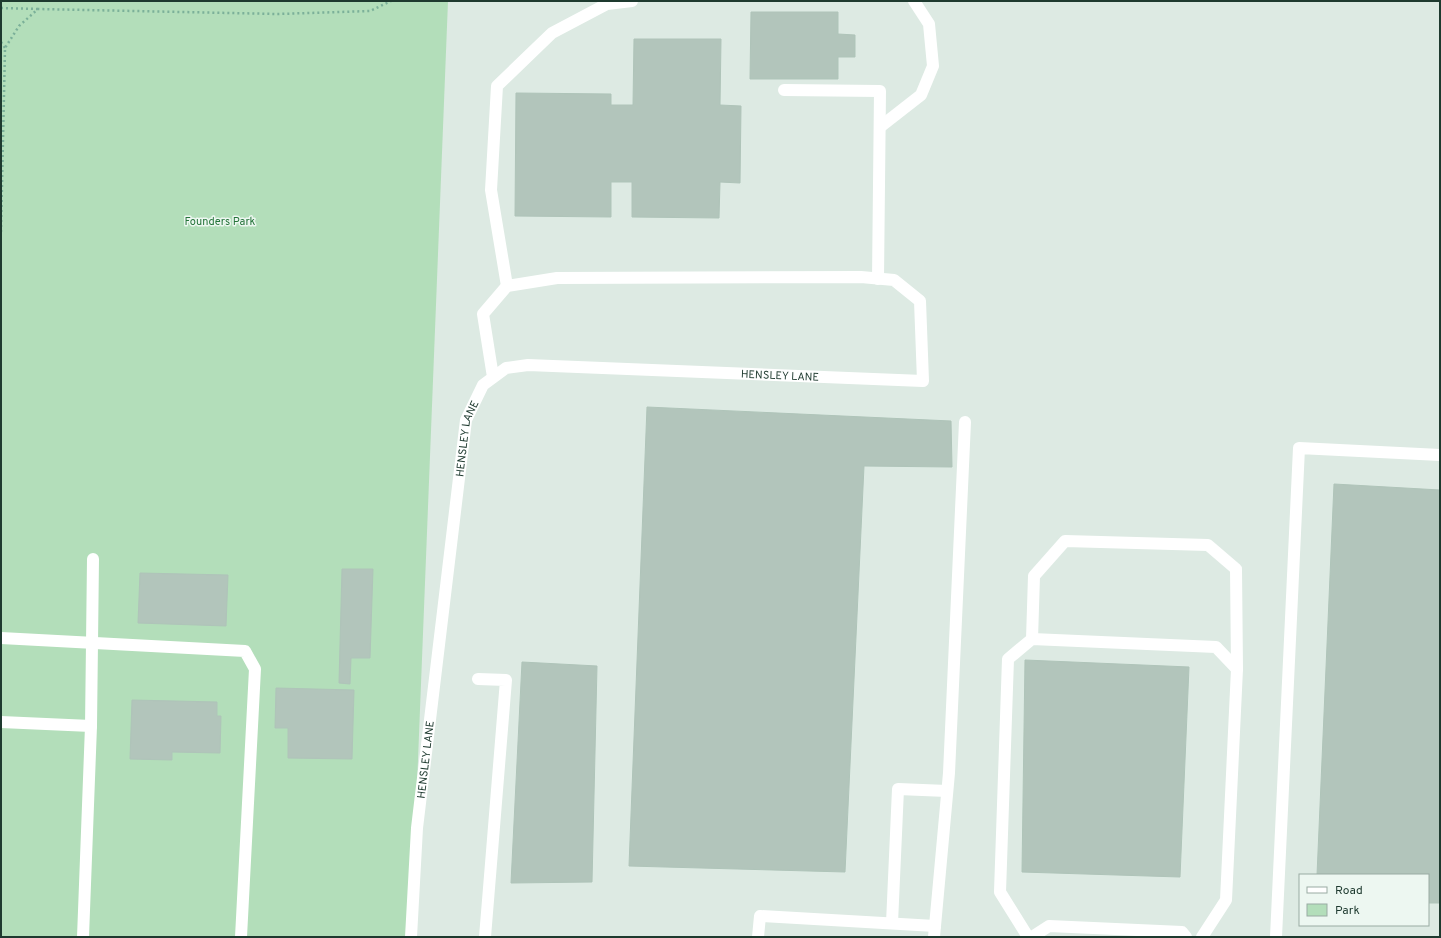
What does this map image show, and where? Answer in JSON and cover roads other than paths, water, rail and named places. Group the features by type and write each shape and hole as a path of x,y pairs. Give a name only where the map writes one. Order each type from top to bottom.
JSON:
{"street":[{"path":"507,286 491,190 497,86 552,33 607,4 632,1"},
{"path":"880,127 921,95 933,66 929,24 914,1"},
{"path":"493,378 483,314 507,286 557,278 861,277 878,279 880,91 784,90"},
{"name":"HENSLEY LANE","path":"411,937 417,828 466,420 484,385 506,368 528,365 923,381 920,301 894,280 878,279"},
{"path":"758,937 760,916 892,923 935,931 947,791 965,422"},
{"path":"1276,937 1299,448 1440,455"},
{"path":"1032,639 1034,576 1065,540 1208,545 1236,568 1237,669 1226,900 1202,937"},
{"path":"83,937 91,726 93,559"},
{"path":"1,638 245,651 255,669 241,937"},
{"path":"1028,937 1000,892 1008,659 1032,639 1216,647 1237,669"},
{"path":"478,679 506,680 486,937"},
{"path":"1,722 91,726"},
{"path":"892,923 898,789 947,791"},
{"path":"1032,937 1048,926 1182,932 1186,937"}],"park label":[{"name":"Founders Park","path":"220,221"}]}
